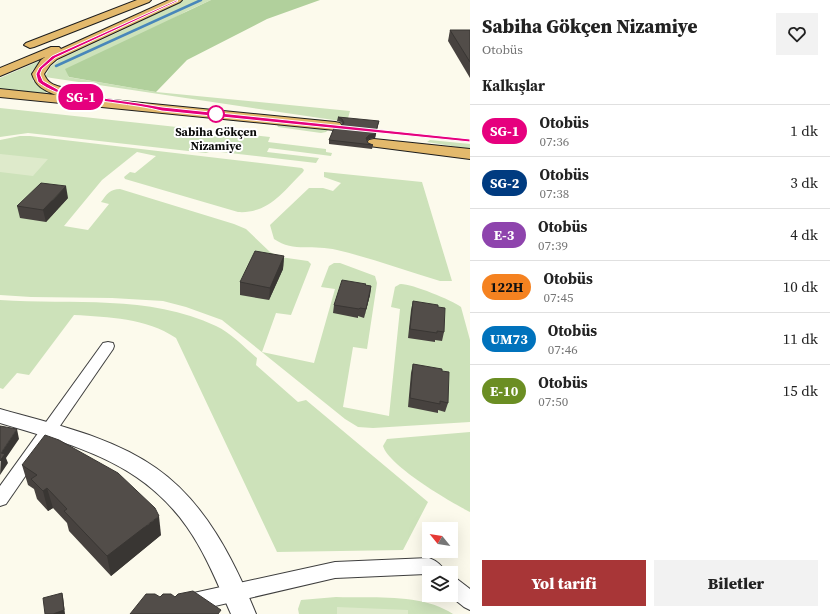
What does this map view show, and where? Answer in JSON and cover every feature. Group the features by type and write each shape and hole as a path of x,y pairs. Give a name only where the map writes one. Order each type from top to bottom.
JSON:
{"highway":[{"path":"21,49 146,0"},
{"path":"0,65 156,0"},
{"path":"0,72 172,0"},
{"path":"162,109 138,104 66,94 45,85 41,82 38,74 45,63 53,57 177,0"},
{"path":"0,93 162,109 333,132 0,104"},
{"path":"470,141 375,137 470,154"}],"street":[{"path":"0,499 47,430 108,346"},
{"path":"0,416 105,449 145,471 170,490 188,510 207,540 244,614"},
{"path":"172,607 335,570 422,566"},
{"path":"458,591 470,601"}],"green space":[{"path":"183,0 211,0 187,11 68,77 156,92 350,111 347,122 45,77 50,67 60,59"},
{"path":"211,0 320,0 267,19 187,60 156,92 69,77 65,69"},
{"path":"53,55 40,63 32,71 33,81 51,92 42,93 0,89 0,78"},
{"path":"0,108 270,137 268,142 326,149 326,152 332,153 331,156 269,148 267,152 319,158 316,163 212,151 206,153 28,133 0,137"},
{"path":"277,125 322,128 328,130 321,133 278,127"},
{"path":"20,136 302,168 304,170 303,172 282,194 274,200 249,212 238,212 125,179 124,177 130,172 135,173 156,156 137,152 102,180 64,226 88,230 109,204 101,202 109,192 120,189 234,224 246,229 270,252 280,257 308,261 311,264 291,315 276,313 262,352 314,363 335,289 321,287 329,266 334,263 340,263 375,276 377,283 367,349 353,347 343,407 389,416 400,309 391,307 395,287 400,284 406,285 422,289 449,300 461,307 470,340 470,422 373,428 358,427 345,419 222,320 186,307 163,301 0,295 0,140"},
{"path":"430,140 470,144 470,149 427,142"},
{"path":"0,154 48,159 33,176 0,172"},
{"path":"324,172 422,182 452,281 440,281 329,248 289,246 274,239 270,225 309,188 323,188 333,191 341,183 324,177"},
{"path":"0,300 137,305 164,309 190,316 222,329 257,358 256,365 298,402 306,400 428,502 403,550 277,552 176,338 152,326 140,322 114,318 74,315 29,375 17,373 3,389 0,388"},
{"path":"470,432 470,512 421,483 396,463 383,446 387,439"},
{"path":"336,597 396,598 427,603 441,607 453,614 299,614 298,609 301,600"},
{"path":"337,607 408,610 408,614 337,614"}],"building":[{"path":"450,30 470,30 470,62"},
{"path":"338,117 379,121 375,134 369,135 366,138 368,143 373,145 329,140 334,128 341,127 344,123 342,119"},
{"path":"41,183 66,186 43,210 17,206"},
{"path":"255,251 284,256 270,288 240,282"},
{"path":"342,280 371,286 366,309 334,305"},
{"path":"413,301 438,305 438,307 445,308 444,332 437,331 437,333 410,329"},
{"path":"413,364 442,369 442,371 449,372 448,403 440,401 440,404 410,398"},
{"path":"0,426 17,429 1,453 5,454 0,461"},
{"path":"45,435 59,440 118,473 155,508 159,516 107,556 64,511 67,509 47,488 43,491 31,479 37,475 22,465"},
{"path":"193,591 221,610 218,614 130,614 146,594 155,594 160,597 163,594 171,594 175,597 178,594"},
{"path":"62,593 64,610 53,614 45,614 43,598"}],"waterway":[{"path":"56,66 201,0"}],"bus line":[{"name":"SG-1","path":"177,0 53,57 40,69 38,74 41,82 50,88 66,94 138,104 162,109 470,141"}],"place":[{"name":"Sabiha Gökçen Nizamiye","path":"216,114"}]}
